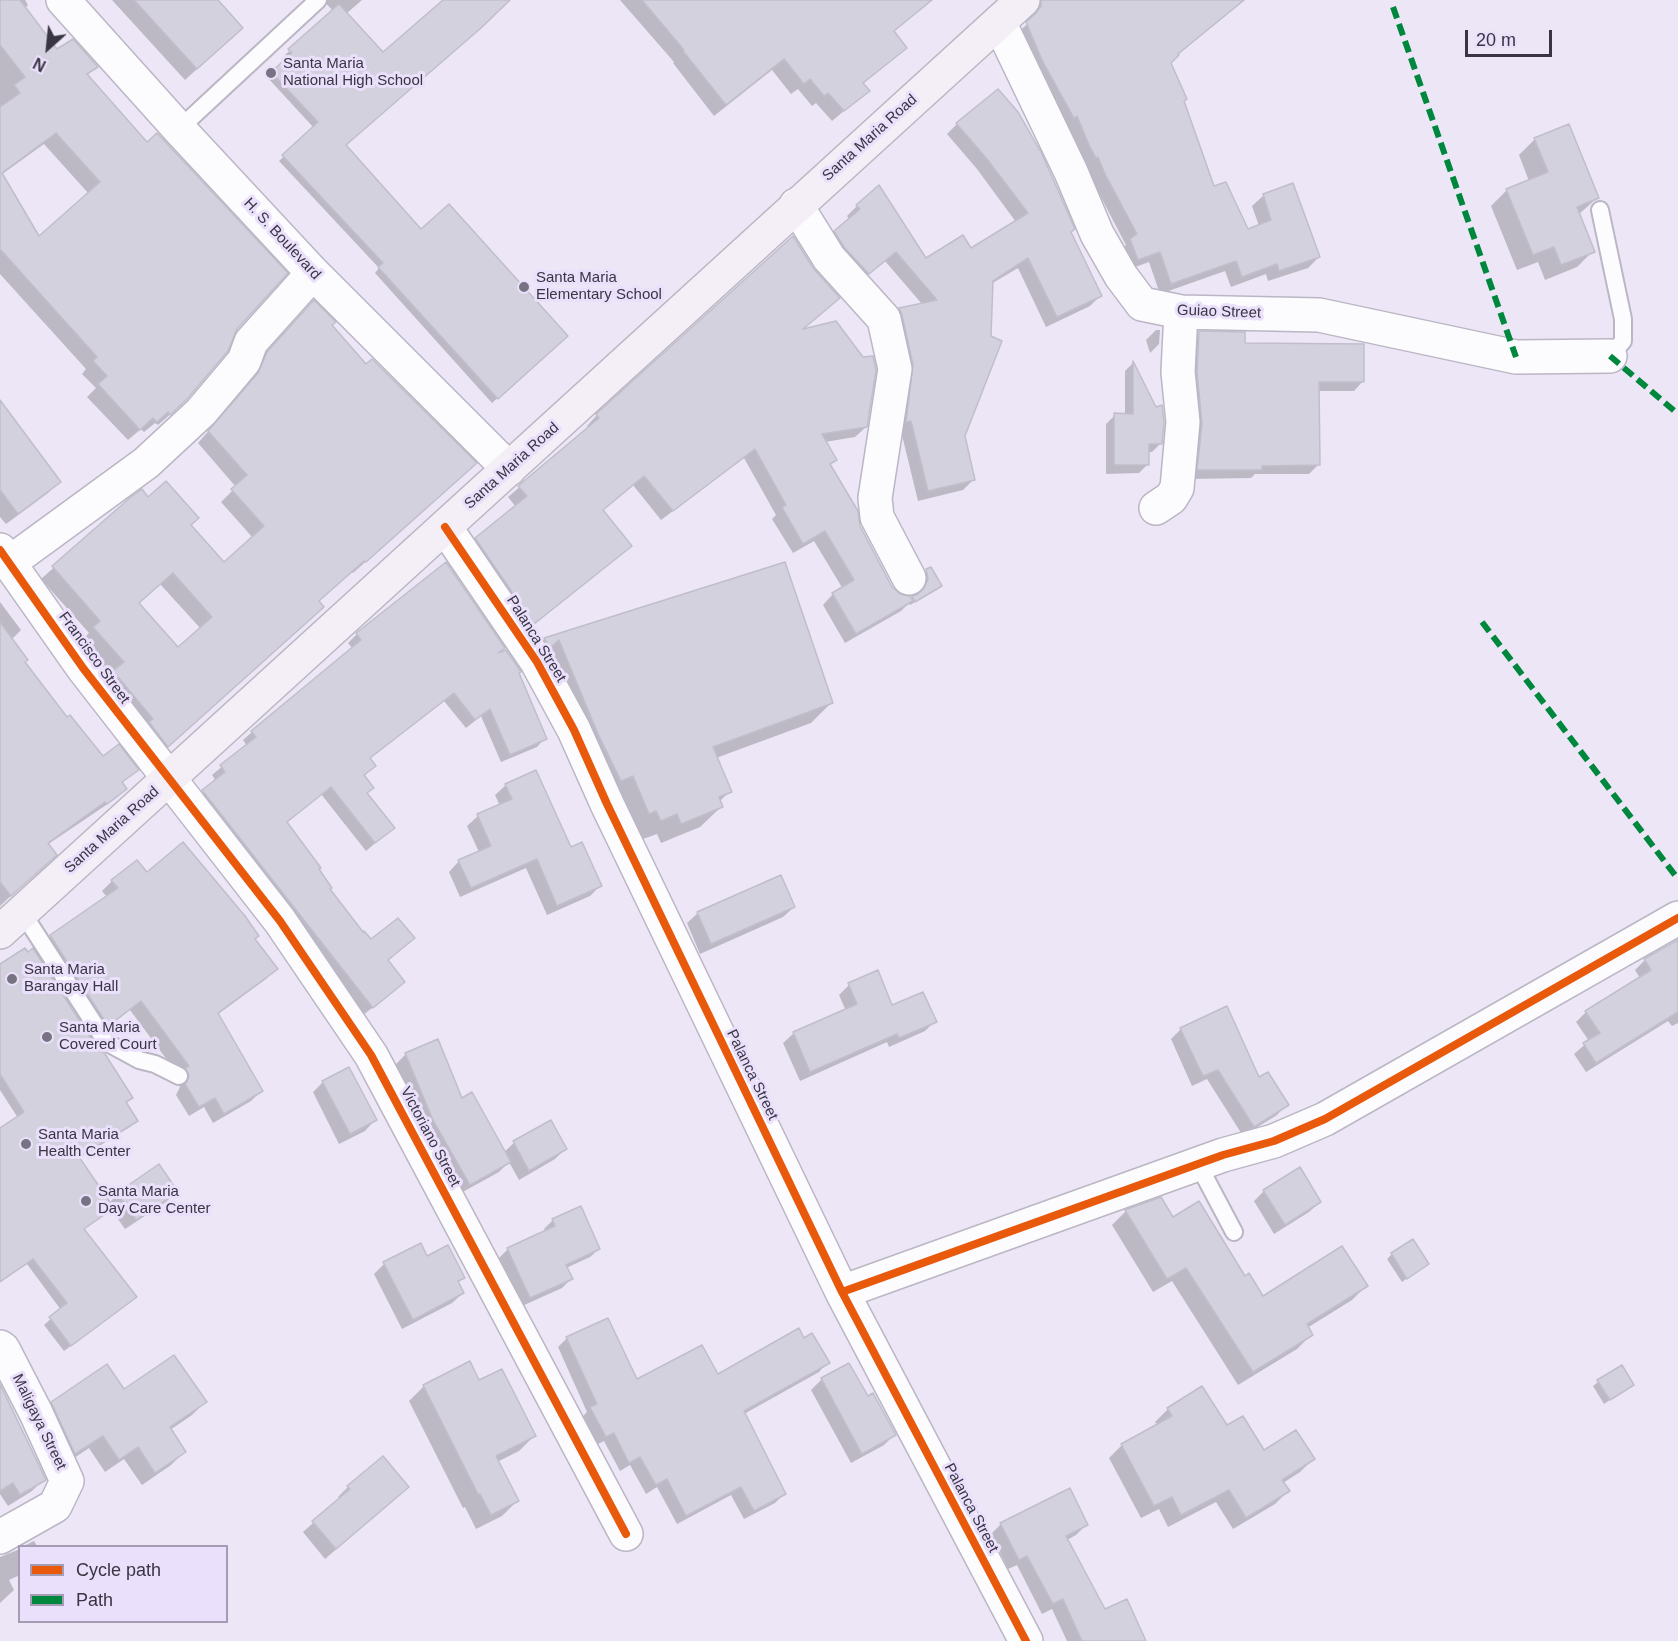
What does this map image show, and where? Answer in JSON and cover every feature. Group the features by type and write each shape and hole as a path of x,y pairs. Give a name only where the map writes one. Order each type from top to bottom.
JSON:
{"main road":[{"name":"Santa Maria Road","path":"11,922 1023,0"}],"street":[{"name":"H. S. Boulevard","path":"63,0 313,273 509,469"},
{"name":"Guiao Street","path":"999,22 1071,171 1097,234 1121,276 1142,304 1181,312 1319,315 1516,357 1610,356"},
{"path":"796,205 829,258 884,319 895,369 875,498 877,517 909,578"},
{"path":"5,556 146,464 201,412 244,362 251,342 313,273"},
{"path":"1155,508 1171,498 1177,488 1183,422 1178,372 1181,312"},
{"name":"Palanca Street","path":"445,527 537,662 574,730 607,804 842,1292 1026,1641"},
{"name":"Francisco Street","path":"5,556 83,668 168,779"},
{"name":"Victoriano Street","path":"168,779 280,921 371,1055 626,1534"},
{"path":"842,1292 1223,1155 1274,1141 1325,1119 1678,918"},
{"name":"Maligaya Street","path":"0,1347 36,1413 67,1481 55,1506 0,1537"}],"lane":[{"path":"179,129 318,0"},
{"path":"1600,210 1623,319 1623,341 1610,356"},
{"path":"11,922 106,1042 139,1060 155,1064 179,1076"},
{"path":"1198,1164 1234,1232"}],"building":[{"path":"0,0 20,0 57,49 73,39 98,67 87,74 147,142 157,133 288,273 237,329 228,351 187,399 170,415 168,412 157,422 153,418 140,430 98,384 107,376 93,361 97,357 0,249 0,107 20,93 14,85 25,77 0,45","holes":["56,133 100,182 39,236 2,173"]},
{"path":"134,0 218,0 243,28 197,69"},
{"path":"443,0 510,0 346,145 421,229 449,204 568,336 498,399 378,267 383,263 282,155 318,122 271,72 292,53 288,49 339,4 383,52"},
{"path":"642,0 932,0 894,31 907,48 863,83 870,91 844,111 828,93 824,96 810,79 804,84 784,59 726,105"},
{"path":"1041,0 1244,0 1178,54 1171,63 1187,99 1184,101 1214,186 1226,182 1248,229 1271,220 1263,194 1293,183 1320,257 1279,271 1277,264 1242,277 1236,261 1171,284 1160,252 1138,260 1130,239 1137,234 1098,157 1096,158 1089,145 1077,116 1074,118 1042,60 1026,22 1041,6"},
{"path":"998,89 1018,112 1042,154 1075,229 1071,232 1102,296 1057,317 1028,258 993,281 991,336 1002,341 965,436 975,480 928,491 911,421 906,422 913,365 899,308 937,300 896,252 869,274 844,247 834,231 860,209 856,205 879,185 926,258 963,235 971,248 1028,213 956,123"},
{"path":"1569,124 1599,198 1577,207 1595,252 1561,265 1554,247 1533,255 1506,189 1548,172 1534,138"},
{"path":"793,236 813,268 840,298 803,329 836,321 863,357 873,356 876,370 867,427 822,434 837,460 830,464 858,511 860,526 892,587 900,594 910,596 913,601 856,634 832,593 854,580 825,531 803,544 782,507 786,505 755,449 673,511 644,476 603,510 632,546 534,624 475,538 527,496 518,486 599,418 596,414"},
{"path":"314,300 336,322 332,325 366,364 372,359 477,463 319,601 324,607 168,747 149,722 153,719 113,671 124,662 93,627 100,621 52,566 132,496 142,489 148,497 166,481 199,518 191,525 224,562 264,526 231,489 247,475 208,431 258,373 267,352","holes":["173,573 212,617 178,647 139,603"]},
{"path":"1199,331 1245,332 1245,343 1364,344 1364,382 1319,382 1320,465 1262,466 1262,470 1197,470 1202,424 1197,372"},
{"path":"1133,361 1156,407 1162,405 1164,422 1162,444 1149,444 1149,465 1114,465 1114,413 1133,414"},
{"path":"0,400 61,482 18,514 0,490"},
{"path":"446,562 505,648 498,653 506,650 521,672 519,673 547,739 510,755 490,709 475,720 454,693 370,758 376,766 364,775 374,788 367,793 395,828 375,843 331,787 287,822 321,868 319,869 332,888 330,889 363,932 371,939 398,918 415,938 388,960 405,982 373,1008 202,790 225,772 220,765 256,737 251,731 361,640 356,633"},
{"path":"785,562 833,703 713,747 732,792 719,797 723,807 681,824 677,814 661,821 656,811 649,814 633,776 621,781 598,734 559,640 550,648 544,638"},
{"path":"931,567 942,586 915,602 912,596 924,588 928,579 926,569"},
{"path":"0,622 28,660 25,662 67,717 70,715 103,756 119,744 139,770 122,782 127,789 48,843 57,855 11,896 0,882"},
{"path":"536,770 571,847 582,842 602,886 557,906 537,859 471,888 458,860 491,846 477,814 512,799 505,784"},
{"path":"183,842 245,916 259,936 255,939 278,969 218,1013 263,1091 224,1114 215,1098 199,1107 185,1084 189,1076 185,1068 189,1066 141,1001 108,1026 50,935 118,888 111,880 137,860 147,872"},
{"path":"781,875 795,907 711,944 697,912"},
{"path":"1678,940 1678,1012 1596,1063 1583,1043 1600,1033 1585,1011 1651,970 1644,959"},
{"path":"25,948 28,952 33,948 97,1048 105,1054 133,1098 126,1102 138,1121 79,1157 114,1208 84,1229 137,1297 71,1346 49,1317 67,1303 33,1259 0,1282 0,1128 24,1112 0,1074 0,964"},
{"path":"878,970 892,1005 923,992 937,1022 899,1038 897,1034 810,1072 793,1032 857,1004 848,983"},
{"path":"1227,1006 1259,1077 1268,1072 1289,1105 1254,1127 1218,1070 1203,1076 1180,1028"},
{"path":"438,1039 462,1098 472,1092 511,1162 470,1185 433,1120 405,1053"},
{"path":"349,1067 377,1120 350,1134 322,1081"},
{"path":"551,1120 567,1149 529,1171 513,1141"},
{"path":"159,1164 178,1192 136,1220 117,1193"},
{"path":"1300,1167 1321,1202 1285,1225 1263,1190"},
{"path":"1161,1197 1173,1217 1199,1201 1245,1276 1249,1273 1263,1296 1342,1246 1368,1286 1307,1324 1313,1335 1253,1372 1186,1268 1167,1279 1125,1210"},
{"path":"581,1206 600,1249 566,1265 573,1279 530,1298 507,1248 555,1226 552,1219"},
{"path":"1413,1239 1429,1264 1407,1279 1391,1253"},
{"path":"421,1243 427,1256 448,1245 465,1278 458,1281 464,1293 413,1320 383,1262"},
{"path":"608,1318 637,1379 702,1345 718,1374 799,1328 804,1338 812,1333 830,1363 744,1411 786,1494 754,1511 741,1487 686,1516 667,1479 656,1485 640,1457 629,1463 614,1433 606,1437 590,1407 597,1404 566,1337"},
{"path":"174,1355 207,1402 170,1427 186,1452 155,1473 138,1447 119,1460 103,1436 75,1454 51,1402 107,1364 124,1389"},
{"path":"470,1361 479,1380 502,1369 536,1436 496,1456 519,1501 491,1515 423,1385"},
{"path":"849,1363 868,1396 873,1393 896,1435 862,1454 821,1378"},
{"path":"1622,1365 1634,1385 1610,1400 1597,1380"},
{"path":"0,1384 46,1480 20,1495 13,1483 0,1491"},
{"path":"1202,1386 1227,1425 1243,1416 1264,1450 1296,1430 1315,1459 1282,1480 1290,1491 1246,1518 1229,1490 1181,1515 1172,1497 1154,1506 1121,1444 1172,1416 1167,1408"},
{"path":"383,1456 409,1487 336,1549 312,1521 350,1489 347,1486"},
{"path":"1070,1488 1088,1525 1066,1536 1105,1609 1127,1599 1146,1641 1082,1641 1063,1599 1053,1604 1027,1556 1019,1560 1000,1523"}],"marked path":[{"path":"1393,7 1516,357"},
{"path":"1610,356 1678,414"},
{"path":"1482,622 1678,879"}],"cycle path":[{"path":"445,527 537,662 574,730 607,804 842,1292 1026,1641"},
{"path":"0,550 83,668 280,921 371,1055 626,1534"},
{"path":"842,1292 1223,1155 1274,1141 1325,1119 1678,918"}],"place":[{"name":"Santa Maria National High School","path":"271,73"},
{"name":"Santa Maria Elementary School","path":"524,287"},
{"name":"Santa Maria Barangay Hall","path":"12,979"},
{"name":"Santa Maria Covered Court","path":"47,1037"},
{"name":"Santa Maria Health Center","path":"26,1144"},
{"name":"Santa Maria Day Care Center","path":"86,1201"}]}
